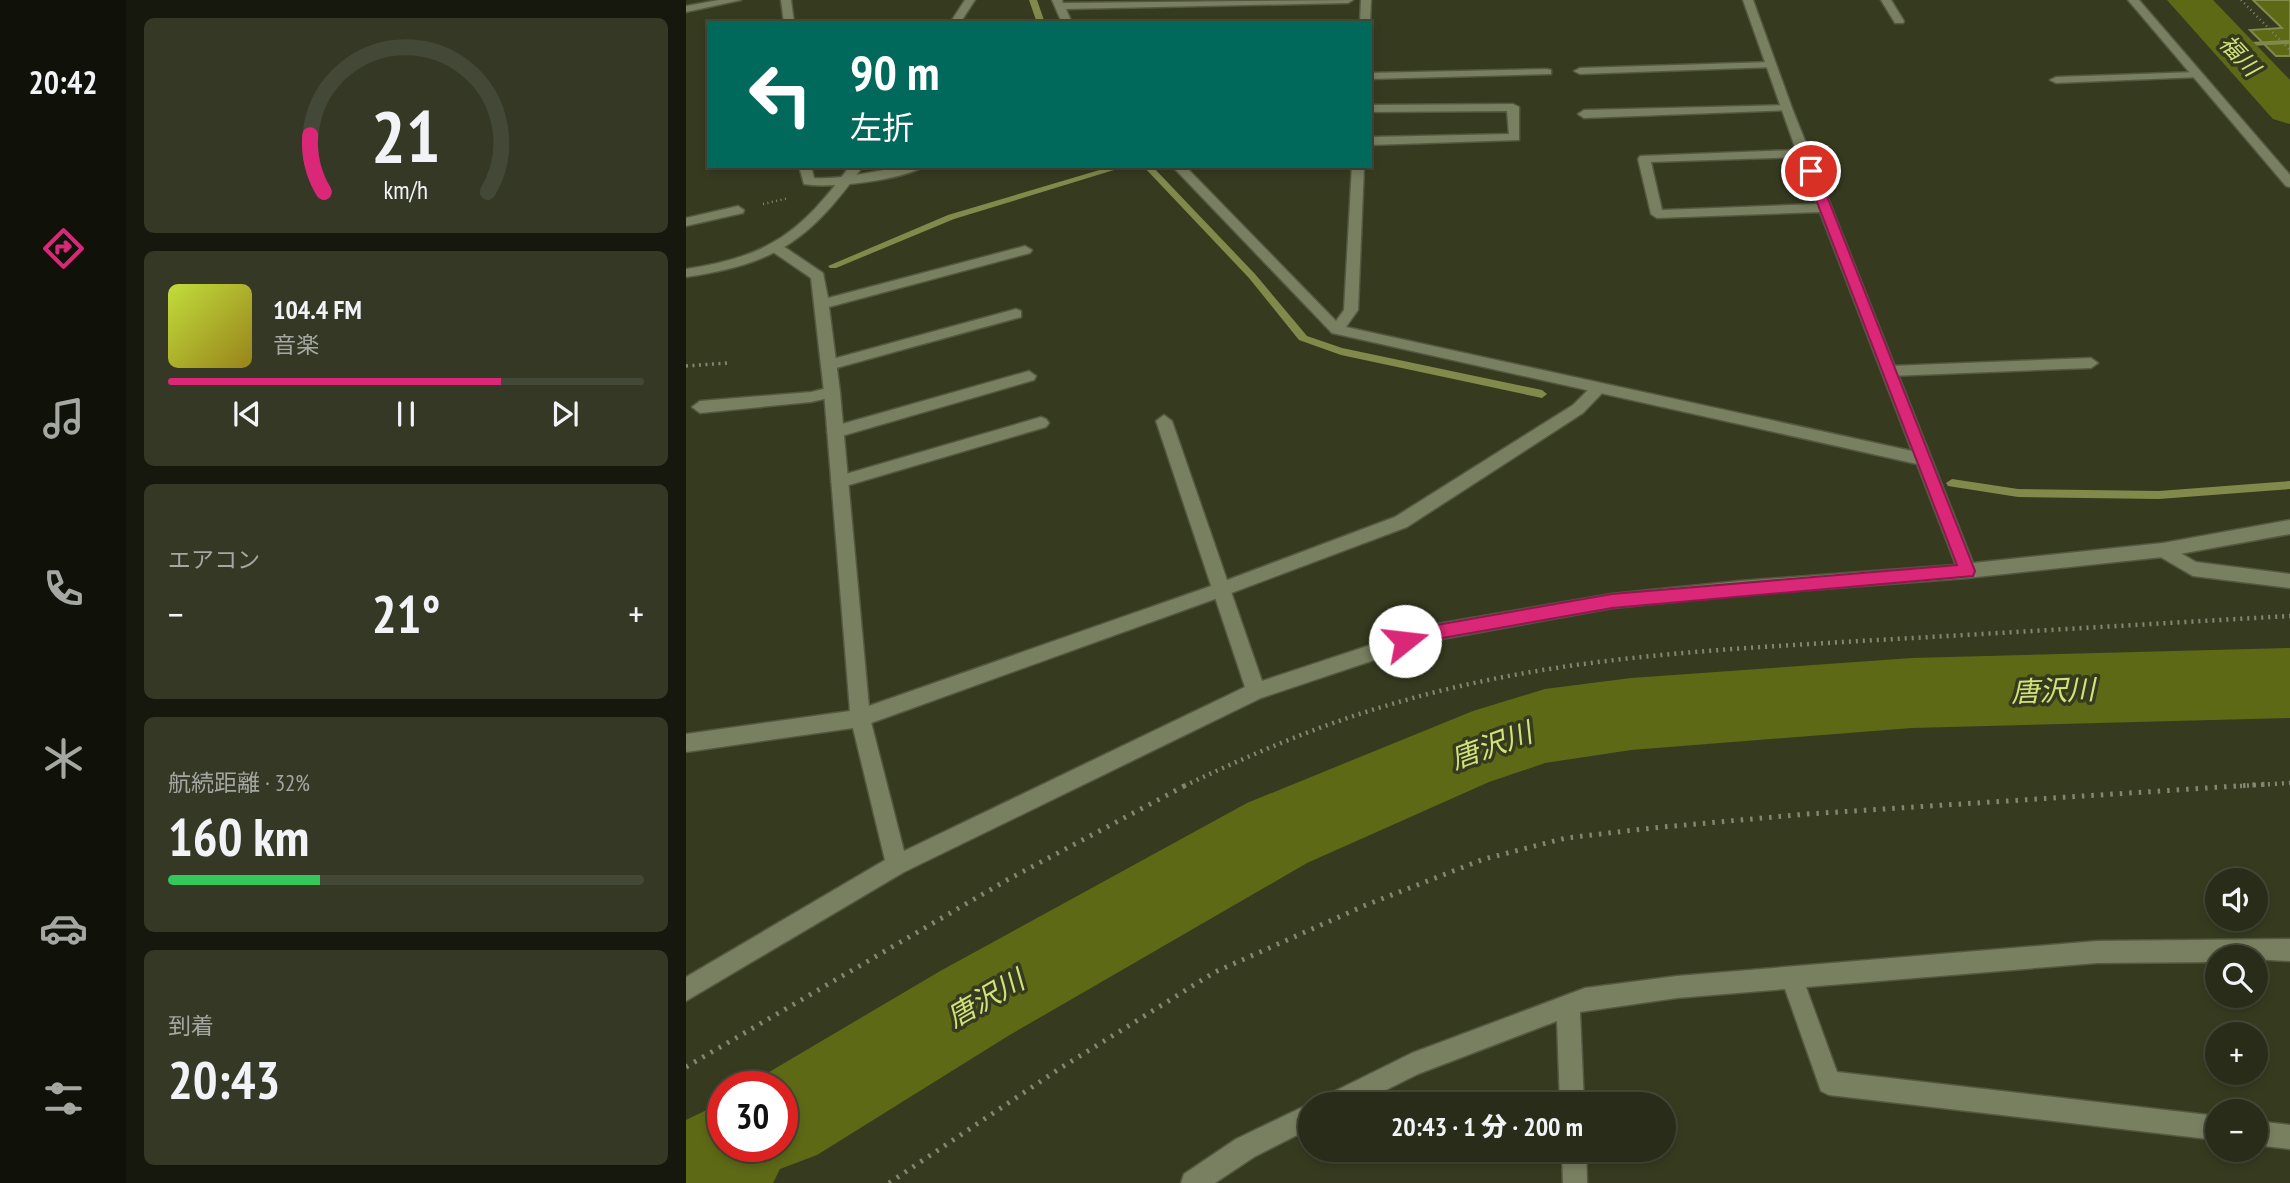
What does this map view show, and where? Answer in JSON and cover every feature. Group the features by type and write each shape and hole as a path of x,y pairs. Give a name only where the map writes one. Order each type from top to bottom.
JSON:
{"street":[{"path":"686,9 736,0"},
{"path":"786,0 789,21"},
{"path":"956,21 970,0"},
{"path":"1066,21 1058,3 1348,0"},
{"path":"1365,21 1366,0"},
{"path":"1748,0 1786,108 1967,571"},
{"path":"1886,0 1899,21"},
{"path":"2133,0 2290,183"},
{"path":"1580,71 1771,65"},
{"path":"1372,76 1547,72"},
{"path":"2056,80 2196,75"},
{"path":"1372,109 1513,107 1515,137 1372,141"},
{"path":"1584,114 1786,108"},
{"path":"1804,153 1644,159 1657,214 1825,208"},
{"path":"805,168 808,181 847,180 908,168"},
{"path":"686,273 738,264 778,249 795,237 856,168"},
{"path":"1180,168 1337,330 1925,460"},
{"path":"1337,330 1350,310 1358,168"},
{"path":"686,222 738,210"},
{"path":"778,249 818,276 832,392 860,718 897,865"},
{"path":"821,304 1025,250"},
{"path":"829,365 1016,314"},
{"path":"1890,370 2091,363"},
{"path":"835,432 1029,376"},
{"path":"686,743 860,718 1220,590 1401,522 1578,409 1599,388"},
{"path":"700,407 811,397 832,392"},
{"path":"1164,421 1256,691"},
{"path":"839,482 1041,423"},
{"path":"686,990 897,865 1256,691 1431,633 1612,601 1740,588 1967,571 2162,550 2290,527"},
{"path":"2162,550 2193,569 2290,581"},
{"path":"1357,1092 1412,1065 1586,999 1677,987 2096,952 2290,950"},
{"path":"1792,978 1829,1083 2205,1127"},
{"path":"1567,1005 1571,1092"},
{"path":"1193,1183 1245,1148 1298,1122"},
{"path":"2268,1134 2290,1137"},
{"path":"1574,1162 1575,1183"}],"path":[{"path":"2241,0 2290,50"},
{"path":"738,210 789,198 797,194 808,181"},
{"path":"686,366 727,363"},
{"path":"686,1066 849,969 1119,817 1206,774 1287,739 1365,712 1496,677 1634,657 1727,649 2290,616"},
{"path":"889,1183 1059,1069 1215,972 1366,905 1485,859 1566,838 1652,828 1807,814 2290,783"}],"shaded area":[{"path":"2253,0 2290,0 2290,56 2276,56 2250,30 2282,28"}],"waterway":[{"path":"1033,0 1040,21"},
{"name":"福川","path":"2189,0 2290,109"},
{"path":"2231,45 2290,42"},
{"path":"833,266 951,217 1116,168"},
{"path":"1149,168 1252,276 1303,338 1341,351 1542,394"},
{"path":"1952,483 2018,493 2159,495 2290,485"},
{"name":"唐沢川","path":"798,1110 975,1003 1277,833 1473,749 1545,726 1631,714 1912,693 2290,683"},
{"name":"唐沢川","path":"686,1179 713,1162"}],"route":[{"path":"1405,641 1431,633 1612,601 1740,588 1967,571 1811,171"}]}
